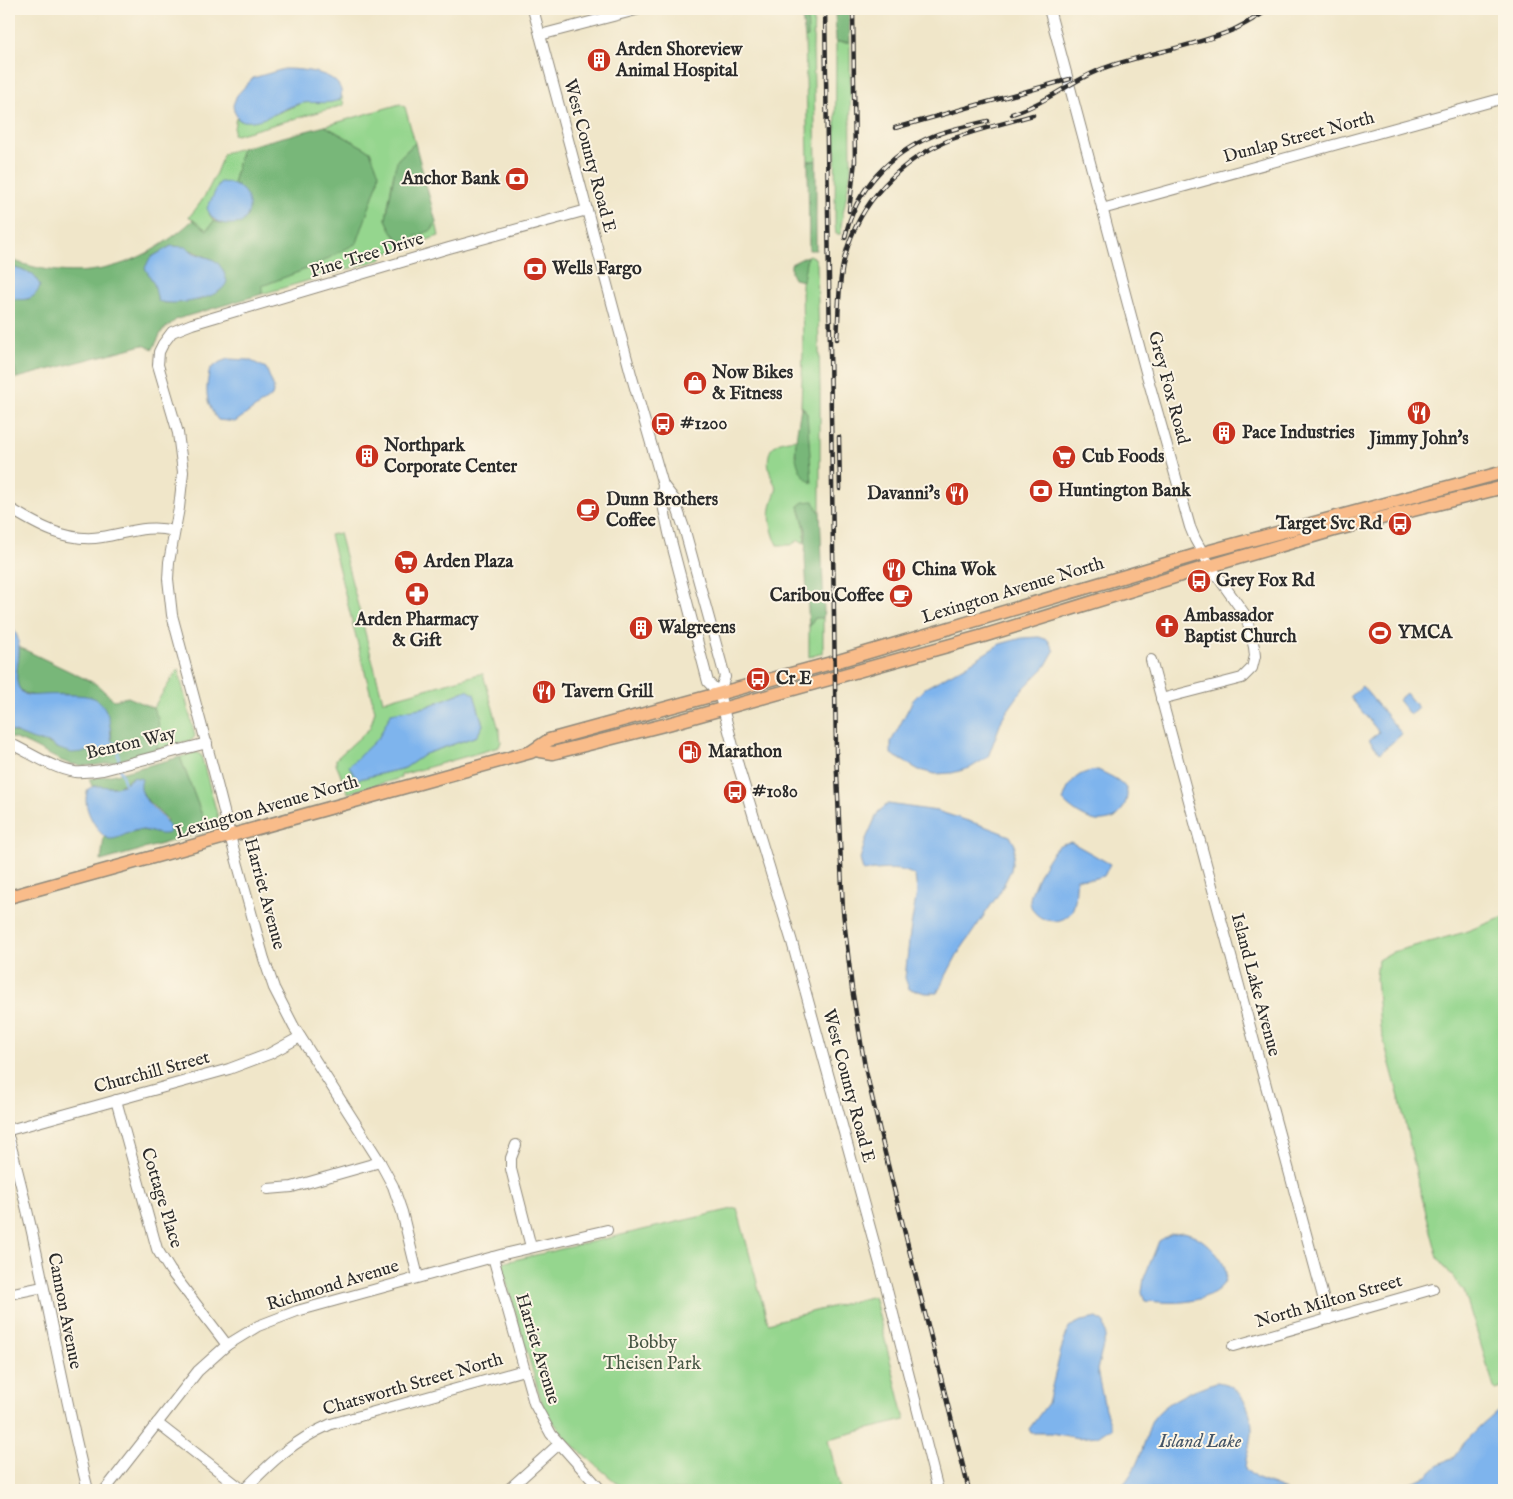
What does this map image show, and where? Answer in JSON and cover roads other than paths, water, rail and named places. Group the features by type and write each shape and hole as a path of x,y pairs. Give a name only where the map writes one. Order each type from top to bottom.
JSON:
{"main road":[{"name":"Lexington Avenue North","path":"9,897 535,750 549,740 844,659 1203,553 1504,472"},
{"name":"Lexington Avenue North","path":"535,750 553,753 723,709 983,636 1334,530 1504,487"}],"street":[{"name":"West County Road E","path":"533,9 663,485 662,500 669,533 700,655 708,682 719,693 770,867 887,1290 938,1490"},
{"path":"540,35 640,9"},
{"name":"Grey Fox Road","path":"1049,9 1187,518 1194,539 1210,566 1246,616 1254,647 1254,662 1248,673 1235,681 1161,699"},
{"name":"Dunlap Street North","path":"1102,209 1504,98"},
{"name":"Pine Tree Drive","path":"163,344 172,332 192,324 449,248 587,210"},
{"name":"Harriet Avenue","path":"163,344 159,352 158,365 178,433 183,472 168,570 169,597 172,616 233,848 267,969 283,1007 300,1037 380,1162 398,1200 418,1277"},
{"name":"West County Road E","path":"663,485 674,499 685,530 722,668 724,678 719,693"},
{"path":"9,508 35,524 57,534 70,537 100,538 144,528 174,531"},
{"name":"Island Lake Avenue","path":"1151,660 1329,1319"},
{"name":"Benton Way","path":"9,743 64,769 75,772 90,772 206,743"},
{"name":"Churchill Street","path":"9,1130 249,1063 300,1037"},
{"name":"Cottage Place","path":"116,1100 157,1249 170,1270 227,1345"},
{"name":"Cannon Avenue","path":"9,1138 27,1209 63,1390 88,1490"},
{"path":"516,1145 511,1158 511,1170 532,1248"},
{"path":"268,1189 292,1187 380,1162"},
{"name":"Richmond Avenue","path":"105,1490 198,1371 227,1345 258,1326 277,1317 418,1277 607,1230"},
{"name":"Harriet Avenue","path":"493,1257 534,1403 559,1444 601,1490"},
{"path":"9,1294 43,1287"},
{"name":"North Milton Street","path":"1233,1346 1433,1288"},
{"name":"Chatsworth Street North","path":"157,1423 244,1490 282,1452 314,1431 331,1424 524,1370"},
{"path":"508,1490 559,1444"}],"water":[{"path":"284,69 311,71 330,78 337,83 341,90 341,99 331,102 298,104 255,121 239,120 233,105 237,95 253,78"},
{"path":"220,182 235,185 244,191 248,200 249,210 241,223 220,223 213,218 207,208"},
{"path":"171,246 186,247 194,253 217,262 223,270 227,281 224,287 217,293 197,300 175,303 158,301 154,284 145,268 150,258"},
{"path":"9,266 33,274 40,285 32,297 28,299 9,298"},
{"path":"228,359 249,360 266,368 274,388 272,396 235,422 218,420 208,402 207,396 210,369"},
{"path":"9,625 16,633 18,641 18,687 23,693 32,696 82,695 96,699 106,710 110,723 112,743 105,750 72,753 57,748 50,743 34,740 9,730"},
{"path":"1039,637 1048,640 1054,651 1045,667 1023,689 1003,717 988,757 970,768 952,773 935,774 919,770 891,754 891,742 913,700 925,688 1000,644 1022,638"},
{"path":"1362,686 1402,734 1380,753 1369,740 1379,732 1350,697"},
{"path":"467,690 474,694 483,725 477,736 425,754 405,768 359,779 354,775 349,766 379,737 391,713 426,707"},
{"path":"1406,693 1418,708 1410,715 1398,700"},
{"path":"1098,770 1112,777 1127,790 1127,799 1123,808 1115,818 1106,821 1091,820 1082,816 1063,801 1071,783 1079,775"},
{"path":"133,777 142,779 141,789 144,797 167,823 170,828 169,833 161,834 139,830 108,839 100,832 88,812 86,795 88,789 96,786 120,786"},
{"path":"888,804 937,811 984,826 1010,836 1015,845 1011,870 1000,892 957,955 937,993 926,993 909,989 905,978 917,892 915,876 897,870 863,871 860,859 866,839 878,812"},
{"path":"1071,842 1110,864 1104,876 1092,879 1077,878 1073,909 1066,917 1054,921 1041,918 1032,909 1030,902 1036,880 1056,848"},
{"path":"1182,1232 1200,1238 1214,1251 1225,1268 1224,1282 1214,1292 1195,1300 1176,1302 1145,1301 1142,1292 1144,1278 1159,1241 1171,1234"},
{"path":"1097,1318 1104,1322 1106,1334 1097,1370 1105,1409 1112,1428 1097,1436 1078,1438 1052,1433 1031,1433 1029,1429 1048,1403 1061,1350 1069,1327 1081,1321"},
{"name":"Island Lake","path":"1217,1382 1229,1385 1238,1392 1249,1411 1252,1434 1245,1469 1257,1479 1286,1490 1118,1490 1134,1469 1152,1421 1157,1414 1181,1397"},
{"path":"1504,1409 1504,1490 1399,1490 1408,1483 1427,1476 1438,1466 1454,1457 1464,1443 1479,1428 1497,1412"}],"waterway":[{"path":"112,743 117,744 119,763"},
{"path":"120,769 125,784"}],"railway":[{"path":"825,9 836,751 843,911 852,989 865,1067 969,1490"},
{"path":"849,211 855,161 853,9"},
{"path":"1012,114 1024,110 1104,68 1217,36 1238,28 1270,9"},
{"path":"895,128 1070,79"},
{"path":"837,339 840,287 845,256 860,218 885,185 916,158 952,139 1033,115"},
{"path":"845,238 857,204 866,189 889,163 903,152 935,135 988,121"},
{"path":"839,437 840,489"}],"place":[{"name":"Arden Shoreview Animal Hospital","path":"599,60"},
{"name":"Anchor Bank","path":"517,179"},
{"name":"Wells Fargo","path":"535,269"},
{"name":"Now Bikes & Fitness","path":"695,383"},
{"name":"Jimmy John's","path":"1419,413"},
{"name":"#1200","path":"663,424"},
{"name":"Pace Industries","path":"1224,433"},
{"name":"Northpark Corporate Center","path":"367,456"},
{"name":"Cub Foods","path":"1064,457"},
{"name":"Huntington Bank","path":"1041,491"},
{"name":"Davanni's","path":"957,494"},
{"name":"Dunn Brothers Coffee","path":"588,510"},
{"name":"Target Svc Rd","path":"1400,524"},
{"name":"Arden Plaza","path":"406,562"},
{"name":"China Wok","path":"894,570"},
{"name":"Grey Fox Rd","path":"1199,581"},
{"name":"Arden Pharmacy & Gift","path":"417,594"},
{"name":"Caribou Coffee","path":"901,596"},
{"name":"Ambassador Baptist Church","path":"1167,626"},
{"name":"Walgreens","path":"641,628"},
{"name":"YMCA","path":"1380,633"},
{"name":"Cr E","path":"758,679"},
{"name":"Tavern Grill","path":"544,692"},
{"name":"Marathon","path":"690,752"},
{"name":"#1080","path":"735,792"}],"park label":[{"name":"Bobby Theisen Park","path":"652,1354"}]}
